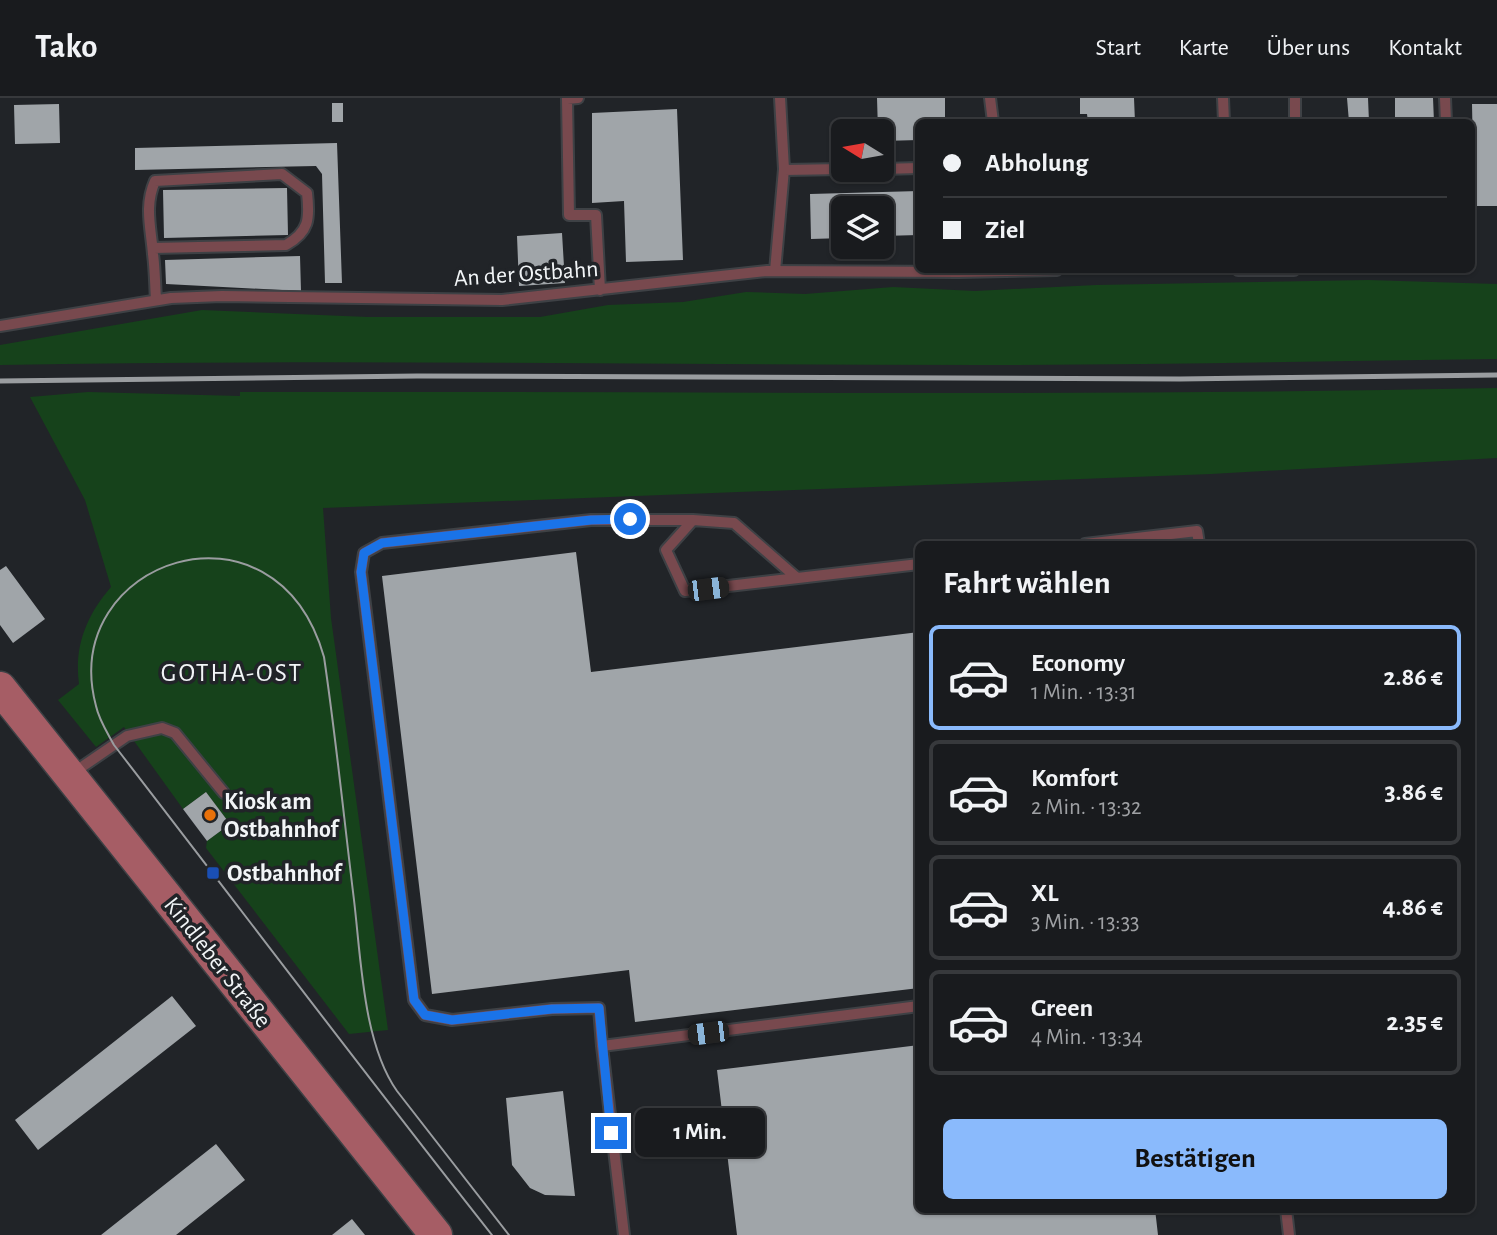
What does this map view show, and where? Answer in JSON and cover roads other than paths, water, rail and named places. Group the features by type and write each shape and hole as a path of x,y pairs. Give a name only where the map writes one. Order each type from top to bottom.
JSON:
{"main road":[{"name":"Kindleber Straße","path":"0,688 436,1235"}],"lane":[{"path":"578,98 567,99 569,215 596,215 600,290"},
{"path":"775,271 784,170 780,98"},
{"path":"990,98 993,119"},
{"path":"1223,98 1224,119"},
{"path":"1295,98 1295,119"},
{"path":"1445,98 1446,119"},
{"path":"894,169 915,168"},
{"path":"784,170 831,169"},
{"path":"153,248 286,245 298,238 307,226 307,193 282,174 155,181 149,194 148,215 156,300"},
{"name":"An der Ostbahn","path":"0,326 156,300 222,296 502,300 775,271 915,272"},
{"path":"624,1235 599,1008 552,1009 452,1020 425,1015 414,1000 361,572 364,553 382,543 591,520 693,520 734,523 797,578"},
{"path":"693,520 666,550 685,591 915,564"},
{"path":"1111,541 1197,531 1199,541"},
{"path":"70,775 127,736 162,728 175,733 224,793"},
{"path":"602,1046 915,1007"},
{"path":"1286,1213 1289,1235"}],"tram line":[{"path":"492,1235 349,1052 106,731 96,706 93,655 108,613 138,581 177,563 220,559 262,572 299,604 324,657 365,999 377,1049 397,1091 509,1235"}],"railway":[{"path":"0,381 417,376 1180,379 1497,375"}],"place":[{"name":"Kiosk am Ostbahnhof","path":"210,815"},
{"name":"Ostbahnhof","path":"213,873"}],"district":[{"name":"GOTHA-OST","path":"232,672"}]}
